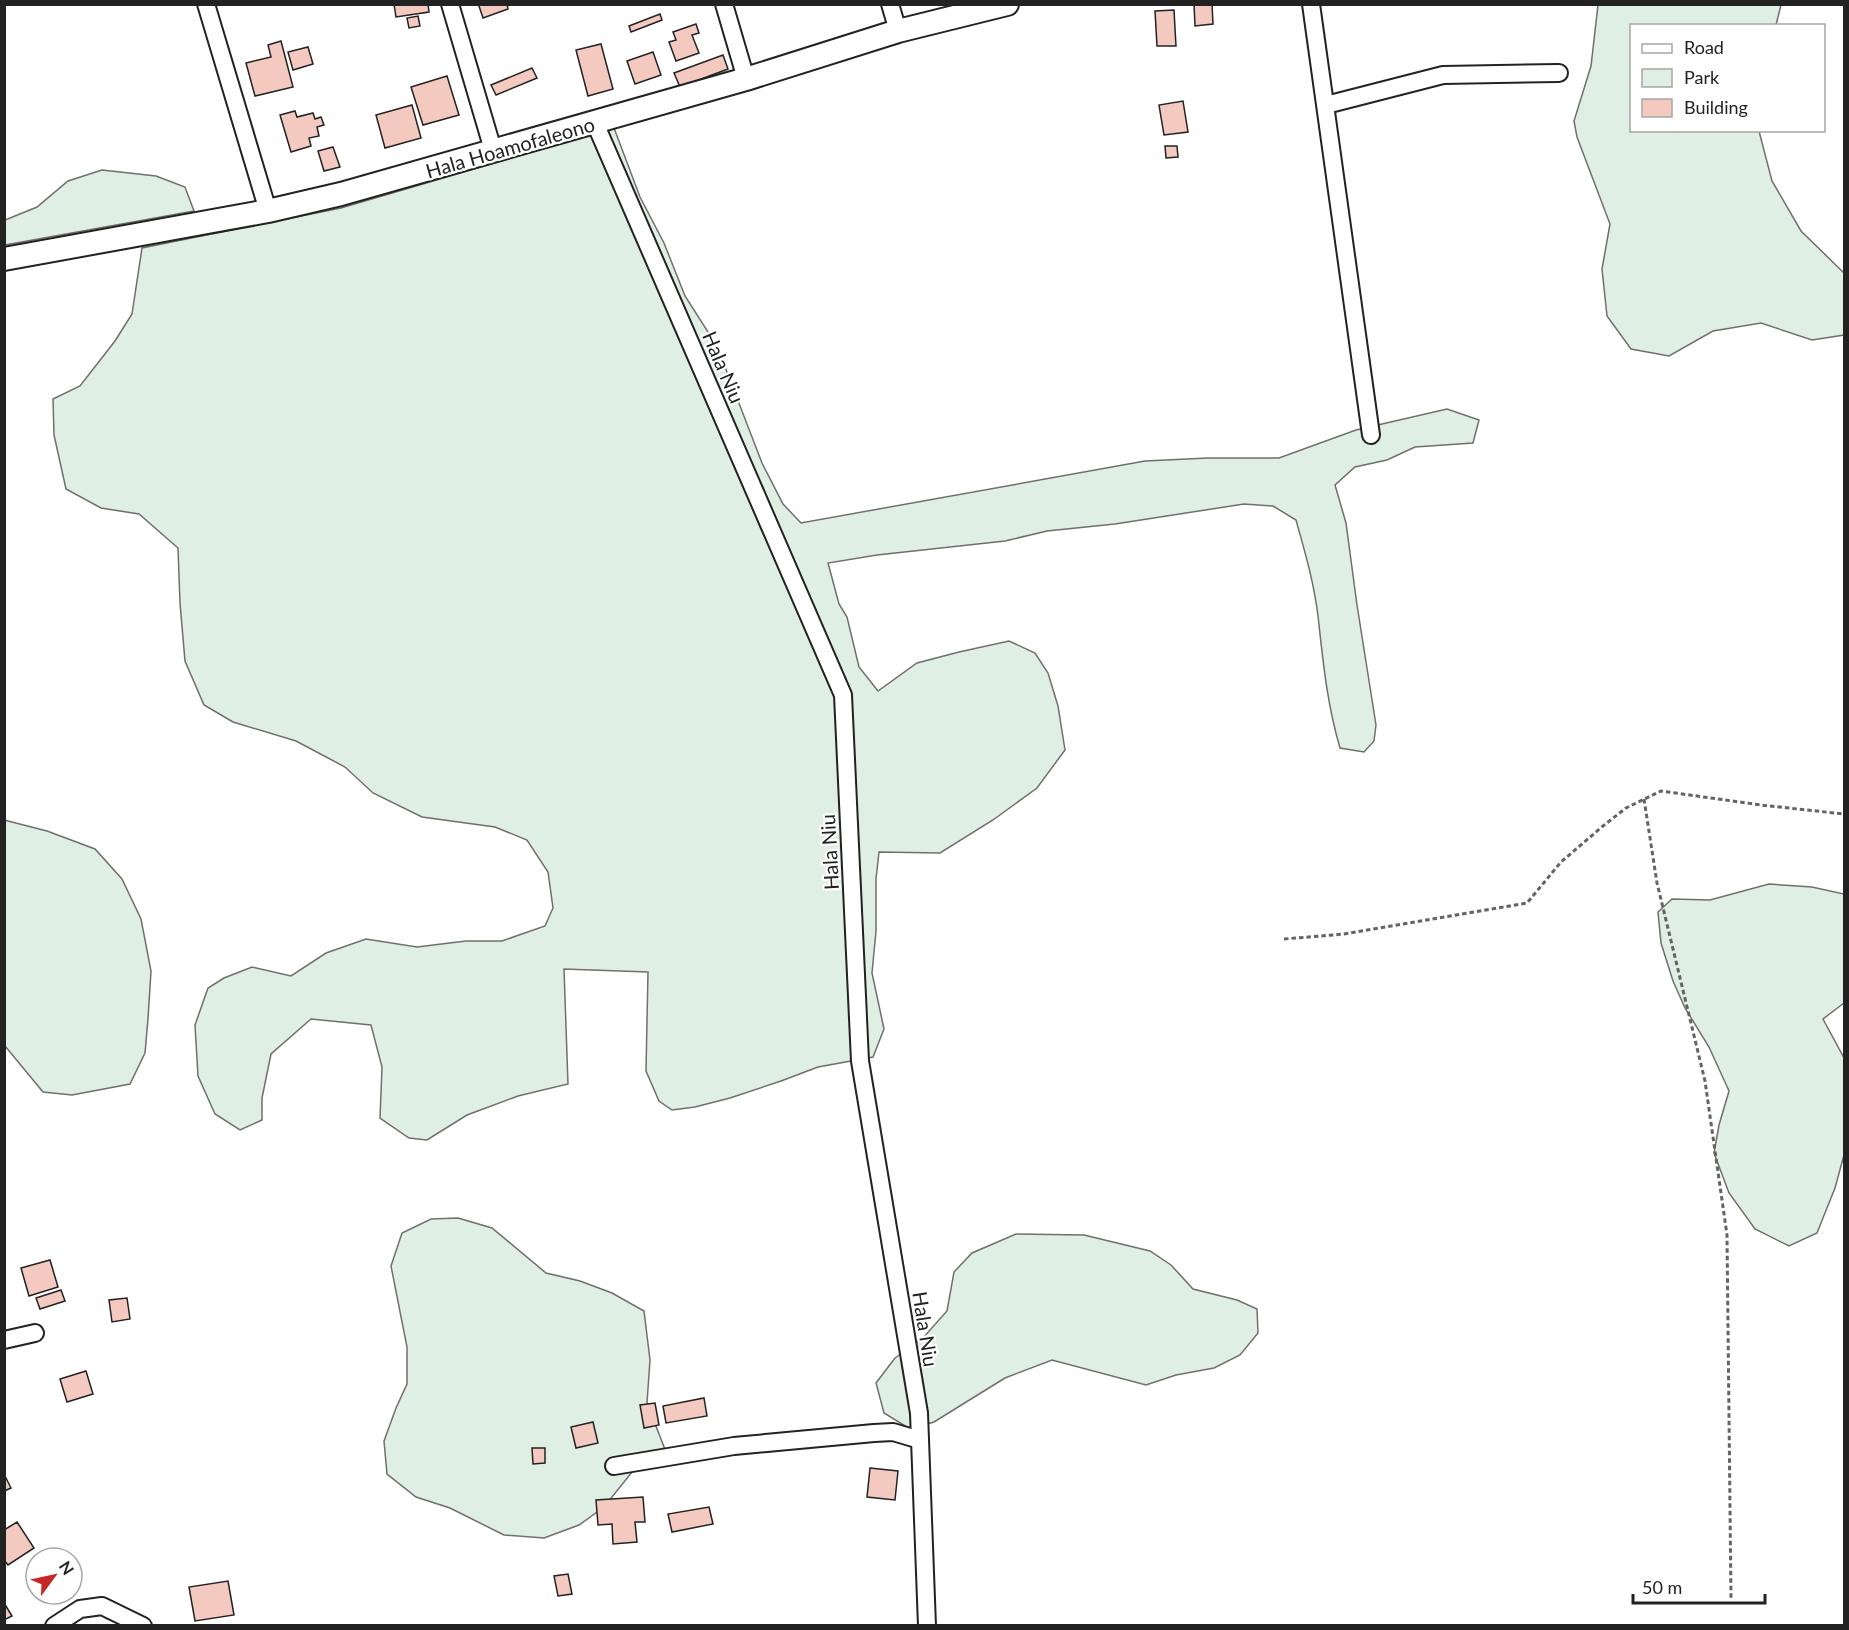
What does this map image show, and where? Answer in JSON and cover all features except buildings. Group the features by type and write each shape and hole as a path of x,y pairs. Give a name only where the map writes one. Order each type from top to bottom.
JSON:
{"street":[{"path":"206,4 268,211"},
{"path":"450,4 493,150"},
{"path":"724,4 746,79"},
{"path":"890,4 898,31"},
{"name":"Hala Hoamofaleono","path":"4,259 268,211 340,194 746,79 898,31 1007,4"},
{"path":"1311,4 1371,435"},
{"path":"1326,105 1443,75 1559,73"},
{"name":"Hala Niu","path":"595,123 843,694 860,1061 919,1413 927,1626"},
{"path":"4,1340 35,1333"},
{"path":"614,1466 734,1446 874,1433 893,1432 920,1440"},
{"path":"54,1626 81,1609 102,1606 143,1626"}],"path":[{"path":"1284,939 1344,934 1527,903 1561,862 1626,808 1661,791 1845,814"},
{"path":"1644,800 1657,883 1705,1081 1727,1235 1731,1598"}],"green space":[{"path":"1598,5 1781,5 1776,24 1630,24 1630,132 1759,132 1772,181 1801,231 1844,273 1844,335 1812,340 1761,323 1713,331 1669,356 1631,349 1607,316 1602,269 1610,224 1577,137 1574,121 1591,66"},
{"path":"614,128 640,197 664,243 685,296 717,346 762,463 783,504 801,523 1145,461 1279,458 1356,430 1447,409 1479,420 1473,443 1415,447 1387,460 1355,467 1335,485 1346,523 1376,725 1374,741 1364,752 1340,748 1329,699 1314,592 1303,544 1296,520 1273,506 1244,504 1115,524 1047,531 1005,541 877,555 828,563 839,604 847,617 859,667 878,691 917,663 1009,641 1035,653 1048,673 1058,706 1065,750 1037,788 993,820 940,853 879,852 872,973 884,1029 873,1057 818,1067 730,1098 672,1110 659,1101 646,1071 648,972 564,969 568,1084 518,1096 467,1115 427,1140 409,1138 380,1118 382,1067 371,1025 311,1019 271,1054 262,1098 262,1120 240,1130 215,1114 198,1076 195,1025 208,988 224,978 252,967 291,976 326,953 366,939 417,947 466,941 502,941 545,926 553,908 548,872 527,840 495,827 422,817 373,793 345,767 296,741 233,722 204,705 185,661 178,548 139,514 101,508 66,489 54,435 53,399 80,386 115,341 132,314 142,248 341,208"},
{"path":"102,170 156,176 185,187 194,211 5,245 5,220 37,207 68,181"},
{"path":"4,820 47,831 95,849 122,879 141,919 151,971 145,1053 130,1084 72,1095 43,1092 5,1046"},
{"path":"1769,884 1812,887 1844,894 1844,1003 1823,1019 1844,1058 1844,1155 1835,1188 1817,1233 1789,1246 1755,1229 1729,1193 1714,1153 1729,1091 1709,1047 1685,1008 1673,981 1661,943 1658,912 1672,899 1710,900"},
{"path":"458,1218 492,1228 546,1273 580,1281 612,1293 644,1311 650,1360 647,1403 666,1452 632,1472 604,1507 579,1525 544,1538 504,1535 450,1508 416,1497 387,1474 384,1441 407,1384 407,1347 391,1266 402,1233 431,1219"},
{"path":"1016,1234 1084,1235 1150,1251 1171,1265 1193,1289 1237,1300 1257,1309 1258,1333 1240,1355 1214,1368 1176,1375 1146,1385 1052,1360 1005,1378 934,1422 910,1429 884,1413 876,1383 895,1358 923,1338 947,1311 954,1272 972,1253"}]}
